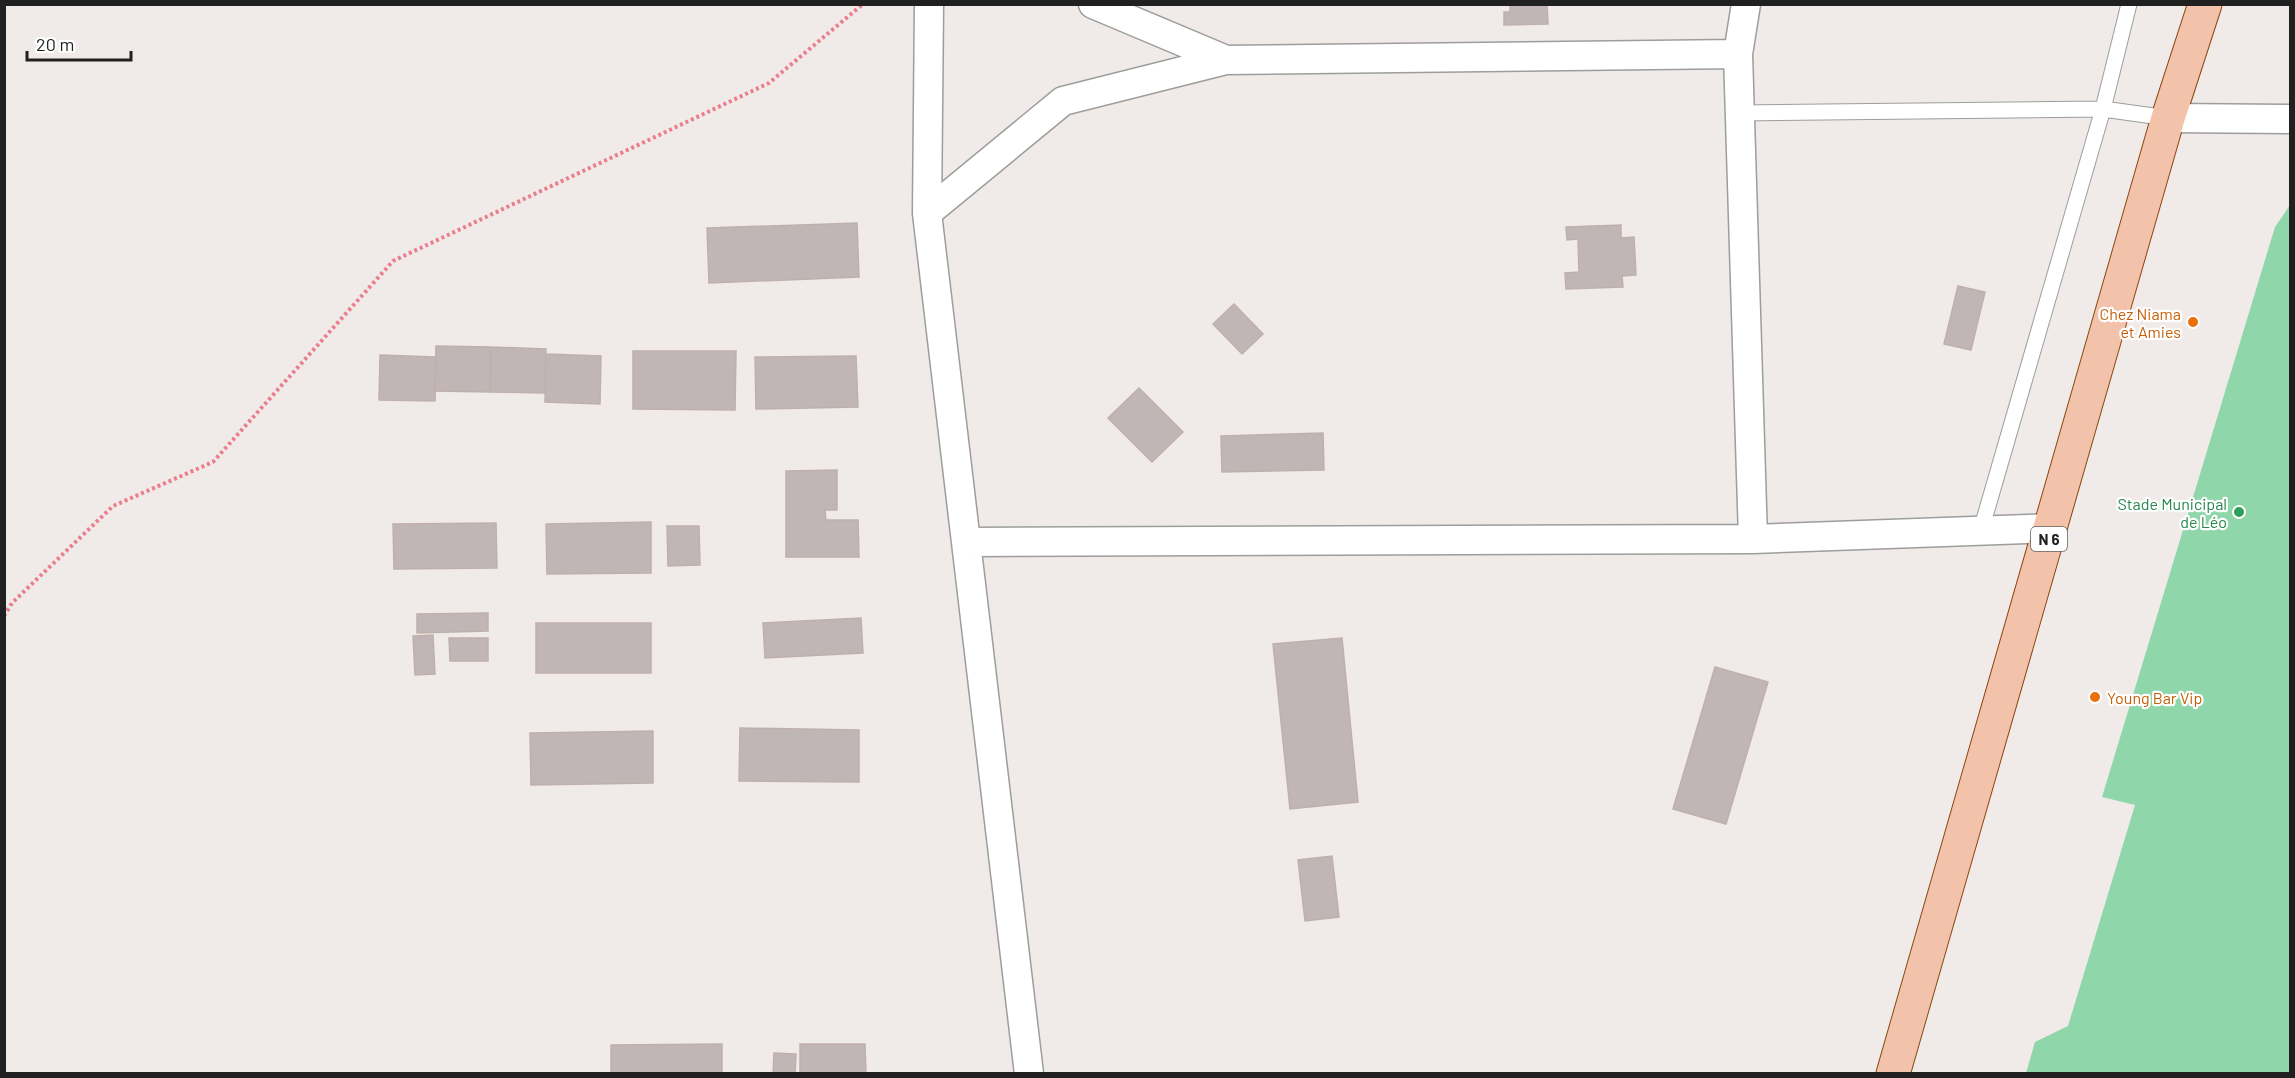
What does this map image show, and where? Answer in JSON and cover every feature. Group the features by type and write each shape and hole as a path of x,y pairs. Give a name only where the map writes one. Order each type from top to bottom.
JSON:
{"main road":[{"name":"N 6","path":"1893,1074 2052,528 2168,118 2205,4"}],"street":[{"path":"929,4 927,213 1029,1074"},
{"path":"1093,4 1226,60"},
{"path":"1746,4 1738,54 1753,539"},
{"path":"927,213 1063,101 1226,60 1738,54"},
{"path":"2168,118 2290,119"},
{"path":"966,542 1753,539 2052,528"}],"lane":[{"path":"1981,530 2103,109 2129,4"},
{"path":"1740,113 2103,109 2168,118"}],"path":[{"path":"4,616 12,603 112,506 213,462 393,261 769,83 863,4"}],"green space":[{"name":"Stade Municipal de Léo","path":"2290,205 2290,1073 2026,1073 2035,1042 2068,1026 2135,805 2102,797 2275,227"}],"building":[{"path":"1510,4 1547,4 1548,24 1504,25 1504,12 1510,12"},
{"path":"857,223 859,277 709,283 707,228"},
{"path":"1621,225 1621,238 1634,237 1636,275 1622,276 1623,287 1566,289 1565,273 1579,272 1578,239 1567,240 1566,227"},
{"path":"1958,286 1985,292 1971,350 1944,344"},
{"path":"1234,304 1263,334 1242,354 1213,324"},
{"path":"436,346 491,347 490,392 435,391"},
{"path":"491,347 546,349 545,393 490,392"},
{"path":"633,351 736,351 735,410 633,409"},
{"path":"546,354 601,356 600,404 545,402"},
{"path":"380,355 436,357 435,401 379,400"},
{"path":"856,356 858,407 756,409 755,357"},
{"path":"1139,388 1183,432 1152,462 1108,418"},
{"path":"1323,433 1324,470 1222,472 1221,436"},
{"path":"837,470 837,510 825,510 826,520 858,520 859,557 786,557 786,471"},
{"path":"651,522 651,573 547,574 546,524"},
{"path":"496,523 497,568 394,569 393,524"},
{"path":"667,526 699,526 700,565 668,566"},
{"path":"488,613 488,631 417,633 417,614"},
{"path":"861,618 863,653 765,658 763,623"},
{"path":"536,623 651,623 651,673 536,673"},
{"path":"433,635 435,674 415,675 413,636"},
{"path":"449,638 488,638 488,661 450,661"},
{"path":"1342,638 1358,802 1290,809 1273,644"},
{"path":"1715,667 1768,682 1726,824 1673,809"},
{"path":"740,728 859,730 859,782 739,781"},
{"path":"653,731 653,783 531,785 530,733"},
{"path":"1332,856 1339,917 1305,921 1298,860"},
{"path":"722,1044 722,1074 611,1074 611,1045"},
{"path":"800,1044 865,1044 866,1074 800,1074"},
{"path":"774,1053 796,1054 795,1074 773,1074"}],"place":[{"name":"Chez Niama et Amies","path":"2193,322"},
{"name":"Stade Municipal de Léo","path":"2239,512"},
{"name":"Young Bar Vip","path":"2095,697"}]}
